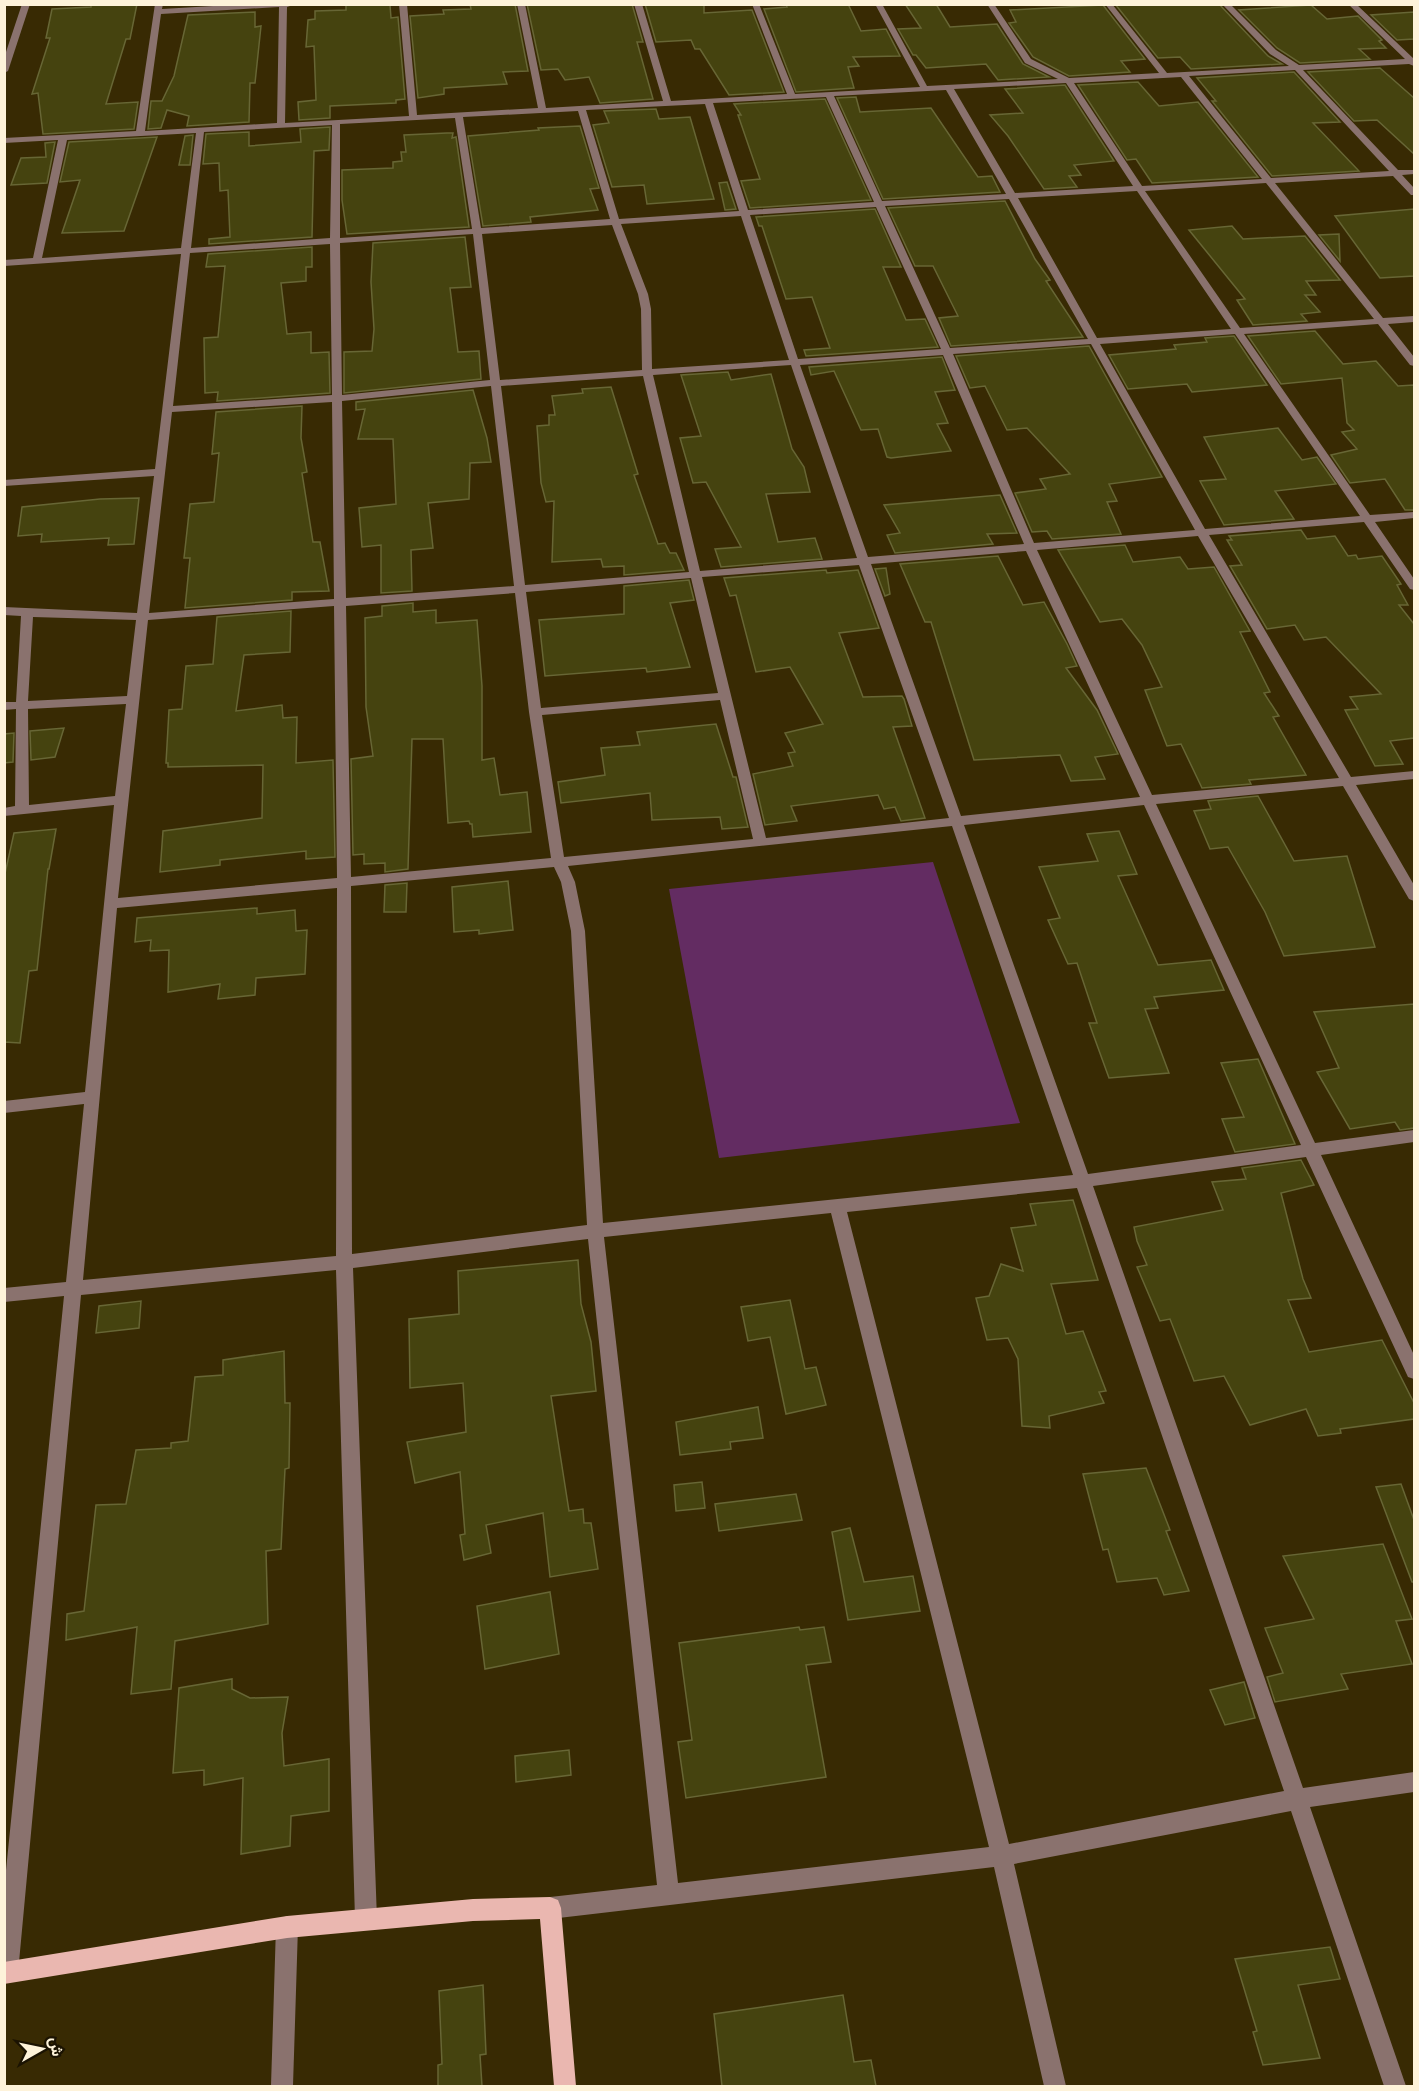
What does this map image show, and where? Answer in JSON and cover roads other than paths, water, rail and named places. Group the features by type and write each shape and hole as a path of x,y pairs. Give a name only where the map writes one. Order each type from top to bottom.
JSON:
{"main road":[{"path":"6,1973 287,1927 473,1910 550,1908 565,2086"}],"street":[{"path":"4,71 26,4"},
{"path":"140,133 158,8 293,4"},
{"path":"403,4 413,117"},
{"path":"520,4 542,110"},
{"path":"638,4 668,103"},
{"path":"755,4 792,97"},
{"path":"878,4 925,89"},
{"path":"990,4 1028,61 1069,81 1139,188 1414,587"},
{"path":"1108,4 1165,75"},
{"path":"1225,4 1273,52 1296,67 1414,193"},
{"path":"1351,4 1413,62"},
{"path":"281,125 283,5"},
{"path":"4,141 1413,62"},
{"path":"1183,74 1267,182 1414,363"},
{"path":"949,88 1201,531 1414,896"},
{"path":"830,95 947,352 1030,546 1414,1372"},
{"path":"708,101 862,561 956,821 1298,1799 1395,2086"},
{"path":"581,108 616,223 643,294 646,309 647,372 761,843"},
{"path":"459,115 477,232 535,712 558,860 568,882 578,931 595,1231 669,1895"},
{"path":"336,122 335,242 339,398 344,881 344,1262 366,1918"},
{"path":"6,1973 75,1288 91,1097 121,800 200,129"},
{"path":"37,261 63,137"},
{"path":"4,263 880,204 1414,172"},
{"path":"168,409 339,398 495,383 647,372 1414,319"},
{"path":"4,483 159,472"},
{"path":"4,611 142,617 698,576 1201,531 1414,515"},
{"path":"22,810 22,705 27,613"},
{"path":"535,712 725,696"},
{"path":"4,706 132,700"},
{"path":"111,904 558,860 761,843 1149,800 1414,775"},
{"path":"4,812 121,800"},
{"path":"4,1107 91,1097"},
{"path":"4,1295 344,1262 595,1231 1081,1181 1414,1136"},
{"path":"838,1207 1002,1856 1055,2086"},
{"path":"550,1908 1002,1856 1298,1799 1414,1782"},
{"path":"282,2086 287,1927"}]}
